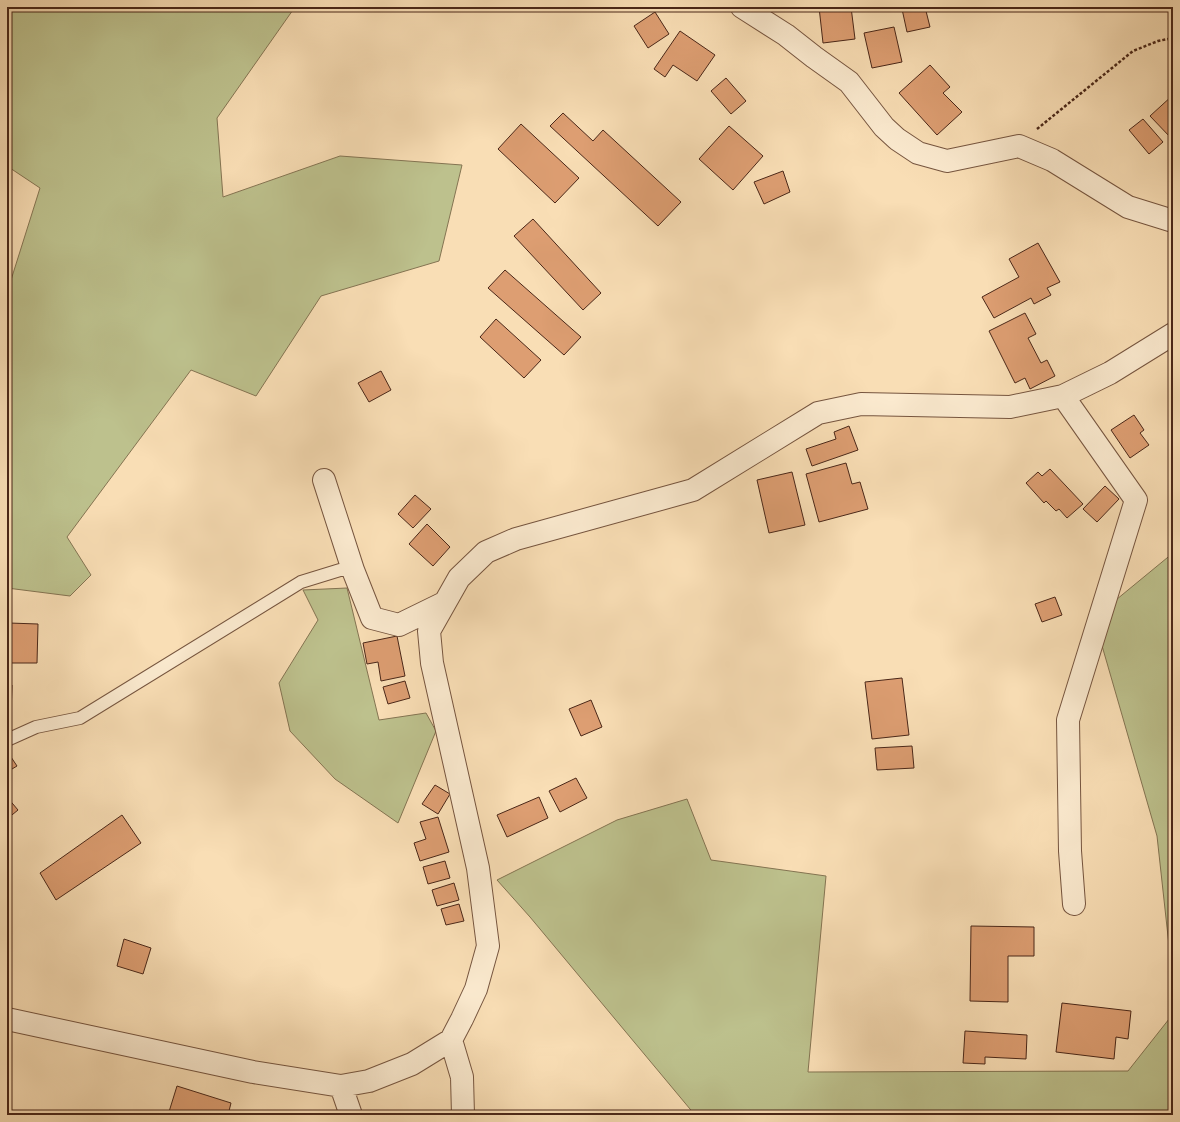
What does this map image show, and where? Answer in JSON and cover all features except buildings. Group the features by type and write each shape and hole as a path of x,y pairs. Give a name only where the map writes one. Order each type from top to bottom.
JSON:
{"street":[{"path":"742,7 786,35 849,82 884,127 897,139 918,153 948,162 1019,146 1052,160 1128,207 1173,221"},
{"path":"7,1019 253,1072 341,1086 369,1081 412,1064 451,1040 476,989 488,946 478,868 432,663 430,631 459,578 486,552 516,539 693,490 818,413 861,404 1010,407 1063,396 1110,373 1173,334"},
{"path":"1063,396 1136,500 1068,720 1070,851 1074,904"},
{"path":"324,480 353,570 372,618 400,625 444,603"},
{"path":"451,1040 462,1077 463,1115"},
{"path":"341,1086 351,1115"}],"lane":[{"path":"7,740 36,727 80,718 300,582 340,570 353,570"}],"path":[{"path":"1019,146 1035,130 1133,51 1158,40 1173,38"}],"green space":[{"path":"7,7 295,7 217,118 223,197 340,156 462,165 439,261 321,296 256,396 191,370 67,537 91,575 70,596 7,588 7,285 11,280 40,188 7,166"},
{"path":"1173,553 1173,982 1157,836 1094,618"},
{"path":"347,588 379,720 426,713 436,731 398,823 335,779 290,731 279,683 318,620 303,590"},
{"path":"687,799 711,860 826,876 808,1072 1128,1071 1173,1014 1173,1115 695,1115 530,917 497,880 617,820"}]}
